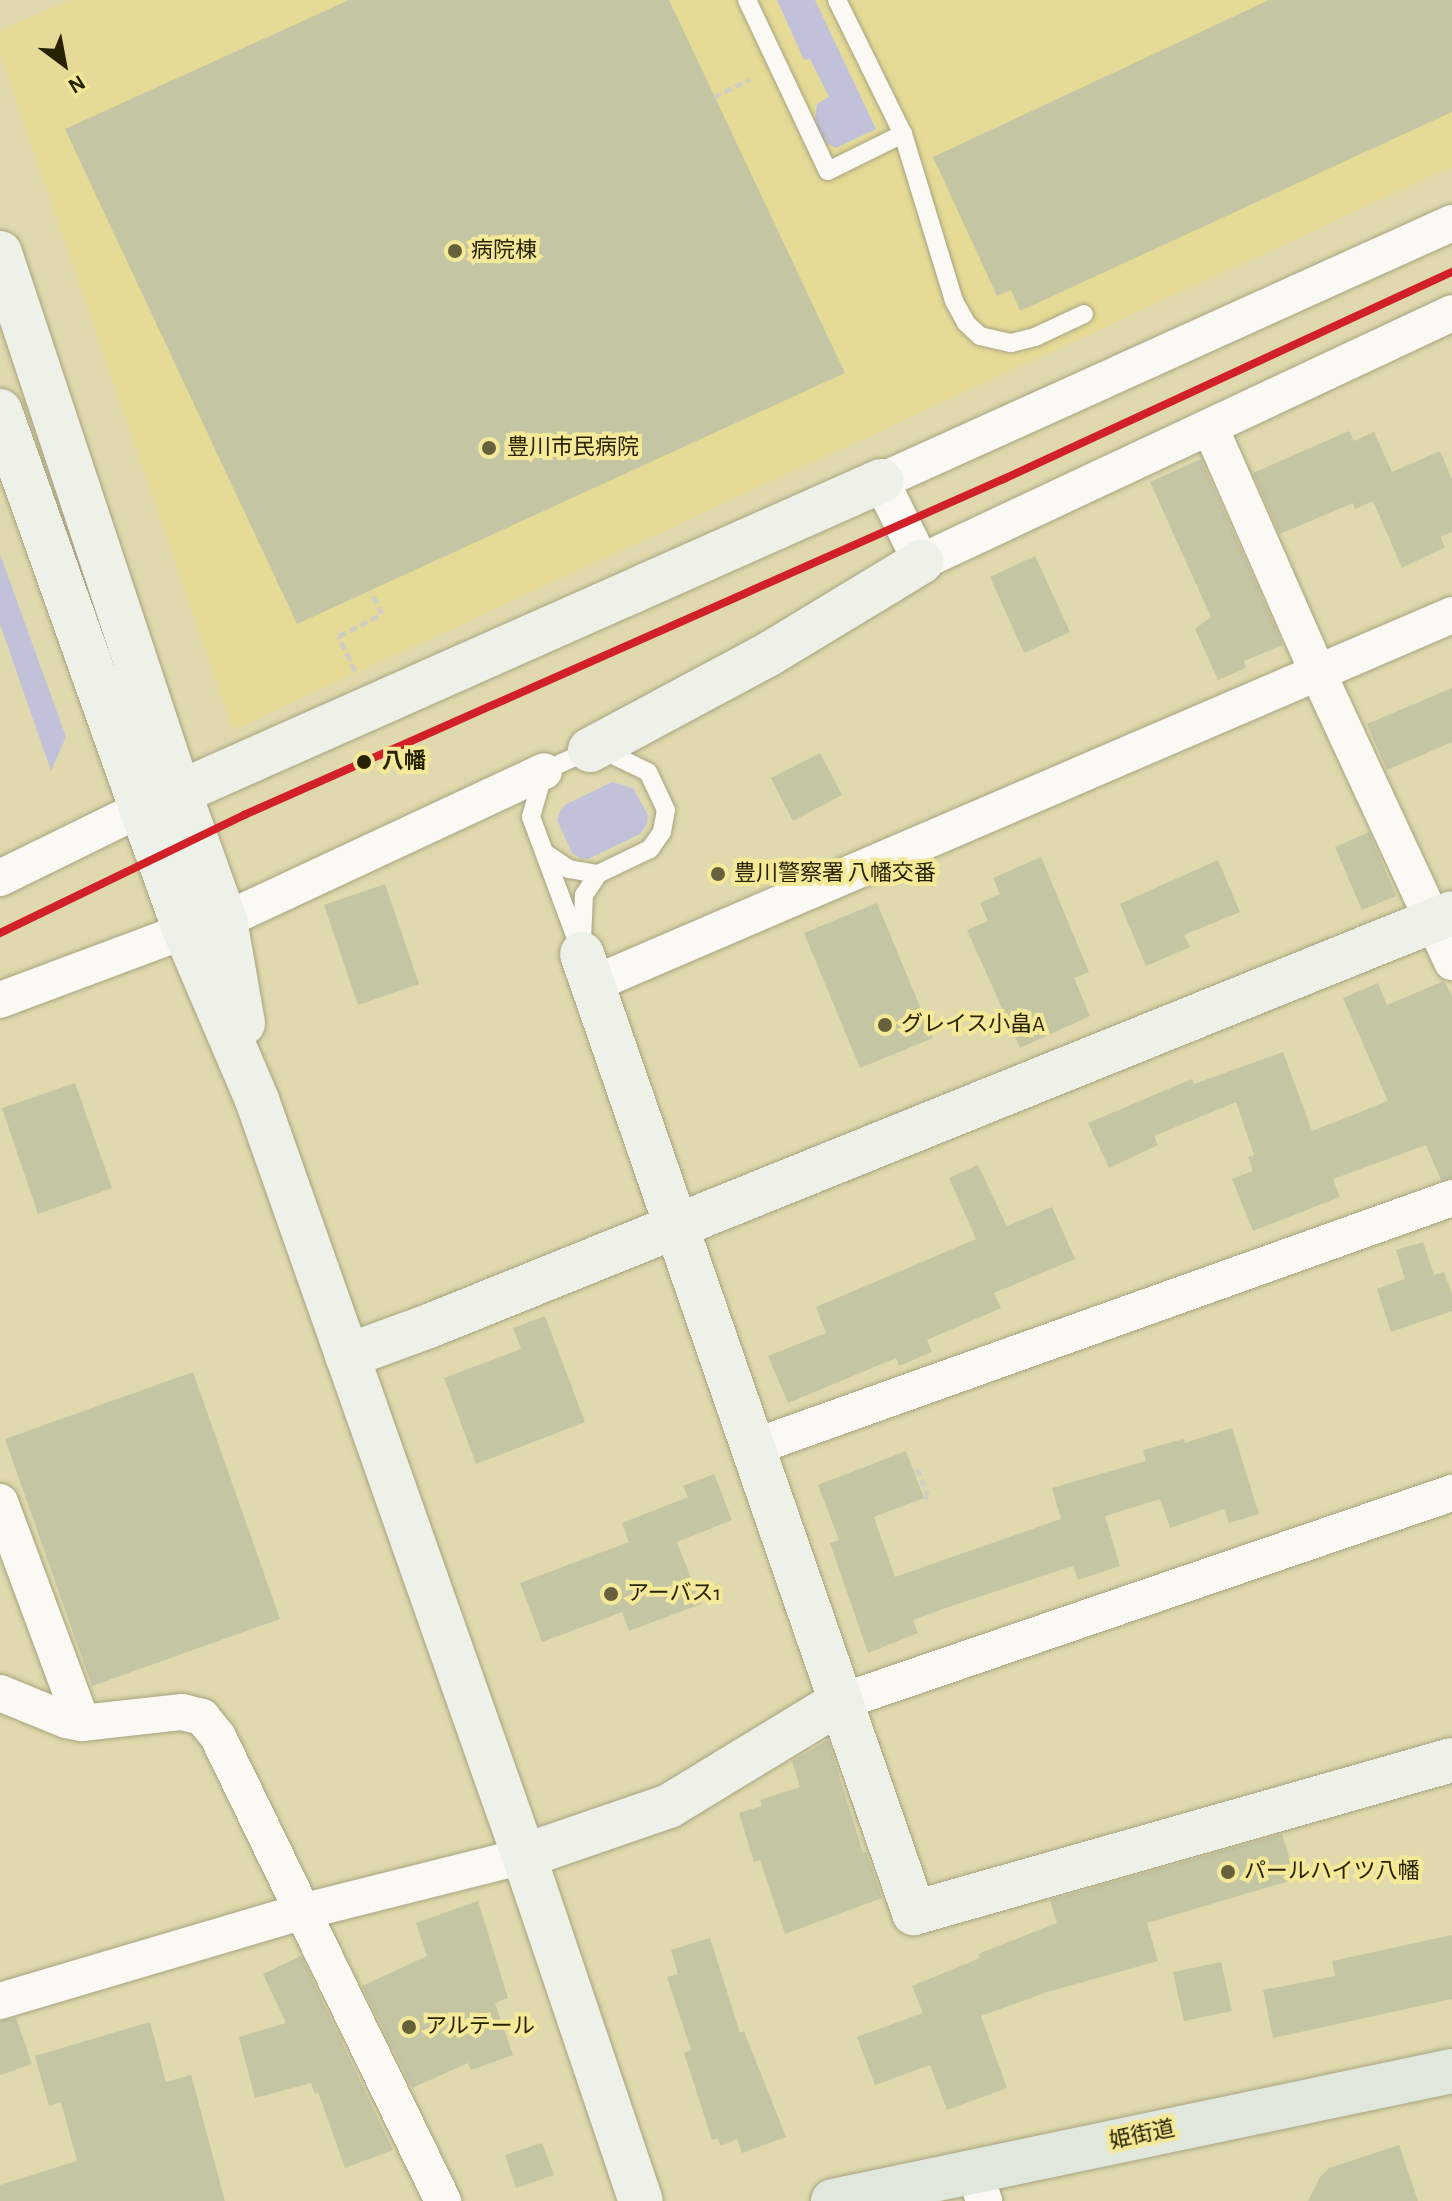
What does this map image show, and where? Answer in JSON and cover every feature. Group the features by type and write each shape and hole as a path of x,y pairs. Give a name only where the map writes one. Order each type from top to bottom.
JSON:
{"main road":[{"name":"姫街道","path":"833,2201 979,2185 1452,2071"}],"street":[{"path":"0,878 160,800 881,481 1452,223"},
{"path":"0,253 160,800"},
{"path":"590,750 769,654 921,562 1452,313"},
{"path":"0,411 160,800 205,925 257,1100 524,1856 641,2201"},
{"path":"1210,427 1317,671 1443,917 1452,962"},
{"path":"881,481 921,562"},
{"path":"1452,615 587,969 914,1913 1452,1760"},
{"path":"0,1000 205,925 544,771"},
{"path":"347,1356 1443,917"},
{"path":"754,1447 1452,1198"},
{"path":"0,2001 301,1912 524,1856 669,1806 840,1702 1452,1493"},
{"path":"0,1502 82,1723"},
{"path":"0,1693 66,1720 82,1723 182,1712 202,1717 218,1737 443,2201"}],"lane":[{"path":"747,0 828,171 903,134"},
{"path":"837,0 903,134 954,301 966,323 980,336 1011,343 1035,337 1084,314"},
{"path":"590,750 611,754 648,772 666,810 662,832 650,849 598,874 584,895 587,969 531,817 544,771 590,750"},
{"path":"545,853 569,869 598,874"}],"path":[{"path":"714,97 750,79"},
{"path":"371,591 382,614 339,636 372,708"},
{"path":"917,1468 928,1495 924,1498"}],"shaded area":[{"name":"豊川市民病院","path":"72,0 1452,0 1452,167 233,730 0,54 0,30"},
{"path":"777,0 815,0 876,129 836,148 821,140 814,130 817,104 829,97 810,59 804,60"},
{"path":"0,554 66,737 51,771 0,624"},
{"path":"612,782 633,788 648,815 647,824 640,834 588,859 580,858 572,853 557,820 560,812 565,805"}],"building":[{"name":"病院棟","path":"349,0 669,0 845,373 297,624 65,129"},
{"path":"1269,0 1452,0 1452,112 1020,311 1011,290 997,296 933,157"},
{"path":"1349,431 1354,441 1374,432 1392,472 1440,451 1452,479 1452,532 1440,537 1445,547 1402,568 1373,501 1355,509 1353,503 1280,534 1253,473"},
{"path":"1201,459 1283,645 1244,661 1246,668 1218,680 1195,629 1211,617 1150,482"},
{"path":"1035,556 1070,632 1024,653 990,577"},
{"path":"1452,688 1452,742 1387,770 1367,724"},
{"path":"820,753 842,795 793,821 771,778"},
{"path":"1369,832 1396,896 1362,910 1335,847"},
{"path":"1041,857 1089,972 1074,978 1090,1016 1020,1048 967,930 988,921 980,903 1000,894 993,878"},
{"path":"1218,860 1240,912 1184,935 1190,947 1146,966 1120,904"},
{"path":"385,884 419,984 358,1005 324,905"},
{"path":"877,903 933,1038 860,1068 804,933"},
{"path":"1444,981 1452,996 1452,1178 1441,1180 1426,1145 1333,1179 1340,1197 1253,1231 1232,1179 1253,1171 1248,1157 1254,1155 1236,1102 1154,1136 1158,1145 1109,1168 1088,1123 1192,1079 1194,1084 1283,1052 1312,1131 1388,1101 1343,998 1378,983 1387,1005"},
{"path":"75,1083 112,1188 38,1214 2,1108"},
{"path":"978,1165 1007,1226 1052,1207 1075,1259 994,1293 1001,1308 927,1340 932,1352 899,1366 896,1358 788,1403 768,1356 826,1333 816,1307 976,1239 949,1178"},
{"path":"1423,1242 1434,1275 1444,1272 1452,1294 1452,1311 1391,1332 1377,1289 1405,1279 1396,1250"},
{"path":"545,1316 585,1422 476,1464 444,1378 521,1349 513,1328"},
{"path":"193,1372 280,1619 92,1686 5,1439"},
{"path":"1232,1428 1259,1514 1229,1523 1224,1509 1170,1528 1160,1499 1105,1516 1120,1566 1078,1580 1073,1566 960,1603 913,1620 918,1633 868,1653 830,1543 839,1540 818,1485 906,1451 924,1498 874,1517 895,1577 1061,1519 1052,1488 1146,1461 1143,1450 1184,1439 1185,1443"},
{"name":"アーバス1","path":"714,1474 732,1520 677,1542 701,1604 629,1631 622,1612 542,1642 520,1583 629,1542 622,1523 688,1497 683,1486"},
{"path":"828,1740 863,1853 866,1852 882,1898 785,1934 760,1860 754,1862 739,1813 762,1806 760,1800 800,1787 792,1761"},
{"path":"1282,1834 1296,1879 1147,1923 1158,1961 1047,1992 981,2016 1007,2088 947,2110 930,2065 875,2085 857,2037 923,2013 912,1986 980,1958 978,1954 1057,1923 1050,1900"},
{"path":"478,1901 508,1998 495,2003 513,2055 471,2070 468,2063 412,2088 362,1986 427,1956 416,1923"},
{"path":"1452,1935 1452,1999 1273,2038 1263,1990 1335,1976 1332,1961"},
{"path":"710,1938 740,2033 744,2031 786,2137 742,2153 737,2139 721,2146 718,2138 712,2140 684,2053 691,2050 667,1977 678,1974 671,1950"},
{"path":"301,1956 393,2150 345,2168 318,2092 315,2094 311,2083 255,2098 239,2037 286,2023 263,1974"},
{"path":"1221,1962 1232,2011 1184,2021 1173,1972"},
{"path":"16,2018 32,2064 0,2075 0,2021"},
{"path":"150,2022 166,2082 191,2075 225,2201 0,2201 0,2185 77,2161 61,2102 49,2106 35,2056"},
{"path":"542,2143 554,2175 516,2188 505,2155"},
{"path":"1399,2145 1418,2201 1308,2201 1320,2177 1329,2168"}],"transit line":[{"path":"0,933 244,815 1006,478 1452,272"}],"place":[{"name":"病院棟","path":"455,251"},
{"name":"豊川市民病院","path":"489,448"},
{"name":"八幡","path":"364,762"},
{"name":"豊川警察署 八幡交番","path":"718,874"},
{"name":"グレイス小畠A","path":"885,1025"},
{"name":"アーバス1","path":"611,1594"},
{"name":"パールハイツ八幡","path":"1228,1872"},
{"name":"アルテール","path":"409,2027"}]}
